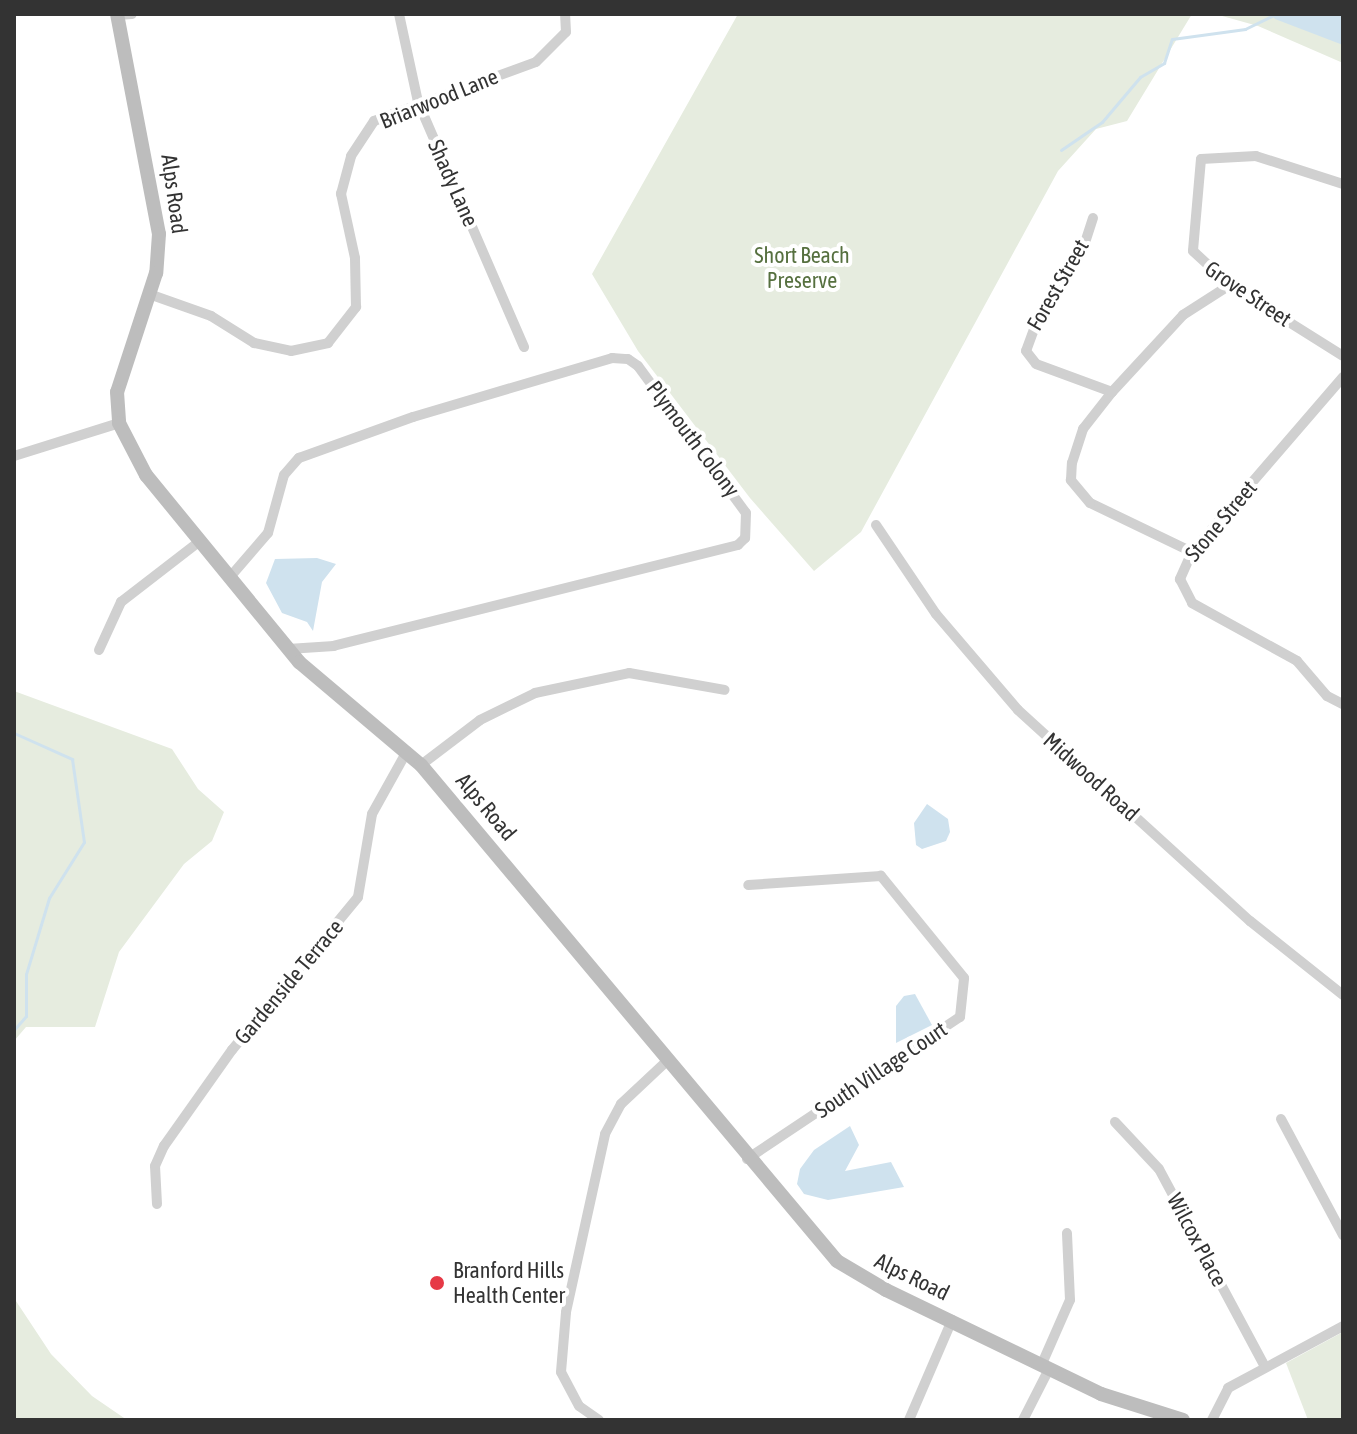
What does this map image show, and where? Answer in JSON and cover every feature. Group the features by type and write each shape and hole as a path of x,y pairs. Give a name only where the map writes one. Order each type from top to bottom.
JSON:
{"street":[{"name":"Alps Road","path":"122,14 157,205 159,245 149,294 123,363 117,392 119,423 146,475 288,649 421,765 747,1159 837,1261 1045,1368 1149,1416 1183,1420"},
{"name":"Shady Lane","path":"399,14 418,102 524,347"},
{"name":"Briarwood Lane","path":"149,294 211,316 254,343 291,351 328,343 356,307 355,258 341,194 351,156 374,121 418,102 536,62 566,32 565,14"},
{"name":"Grove Street","path":"1343,184 1256,156 1201,159 1193,251 1230,285 1343,356"},
{"name":"Forest Street","path":"1093,218 1085,243 1040,313 1026,351 1036,364 1112,392"},
{"path":"1192,552 1106,513 1077,492 1071,480 1083,429 1112,392 1183,315 1230,285"},
{"name":"Plymouth Colony","path":"230,577 268,533 284,475 299,458 413,417 612,358 638,366 746,513 745,538 738,545 334,646 288,649"},
{"name":"Stone Street","path":"1343,377 1192,552 1180,579 1192,603 1297,661 1327,696 1343,704"},
{"path":"14,456 119,423"},
{"name":"Midwood Road","path":"876,525 936,614 1018,710 1250,921 1343,995"},
{"path":"99,650 121,602 200,541"},
{"path":"421,765 480,720 535,693 629,673 725,690"},
{"name":"Gardenside Terrace","path":"157,1204 155,1166 164,1146 232,1050 358,897 372,814 407,751"},
{"name":"South Village Court","path":"747,1159 960,1017 964,978 881,876 748,885"},
{"path":"599,1420 579,1406 561,1372 566,1312 605,1134 621,1104 667,1061"},
{"path":"1281,1119 1343,1235"},
{"name":"Wilcox Place","path":"1115,1122 1159,1169 1265,1367"},
{"path":"1023,1420 1070,1300 1067,1233"},
{"path":"909,1420 952,1320"},
{"path":"1212,1420 1228,1388 1343,1326"}],"green space":[{"name":"Short Beach Preserve","path":"738,14 1192,14 1127,121 1096,129 1058,171 861,532 814,571 750,498 638,351 592,274"},
{"path":"1215,14 1343,14 1343,63 1258,26"},
{"path":"14,691 172,749 198,789 224,812 212,841 184,864 119,952 95,1027 26,1027 14,1041"},
{"path":"14,1298 51,1354 92,1396 127,1420 14,1420"},
{"path":"1343,1332 1343,1420 1308,1420 1286,1363"}],"water":[{"path":"1271,14 1343,14 1343,45 1275,19"},
{"path":"317,558 336,564 322,582 313,631 307,622 282,613 266,583 275,559"},
{"path":"927,804 948,819 950,832 946,841 922,849 916,845 914,823"},
{"path":"915,994 932,1025 896,1043 896,1006 904,996"},
{"path":"850,1126 859,1145 845,1171 891,1162 904,1187 828,1200 804,1194 797,1184 800,1169 814,1150"}],"waterway":[{"path":"1061,150 1102,122 1140,77 1164,63 1172,39 1245,29 1272,16"},
{"path":"14,733 72,759 84,842 49,898 26,974 26,1016 14,1030"}],"place":[{"name":"Branford Hills Health Center","path":"437,1283"}]}
